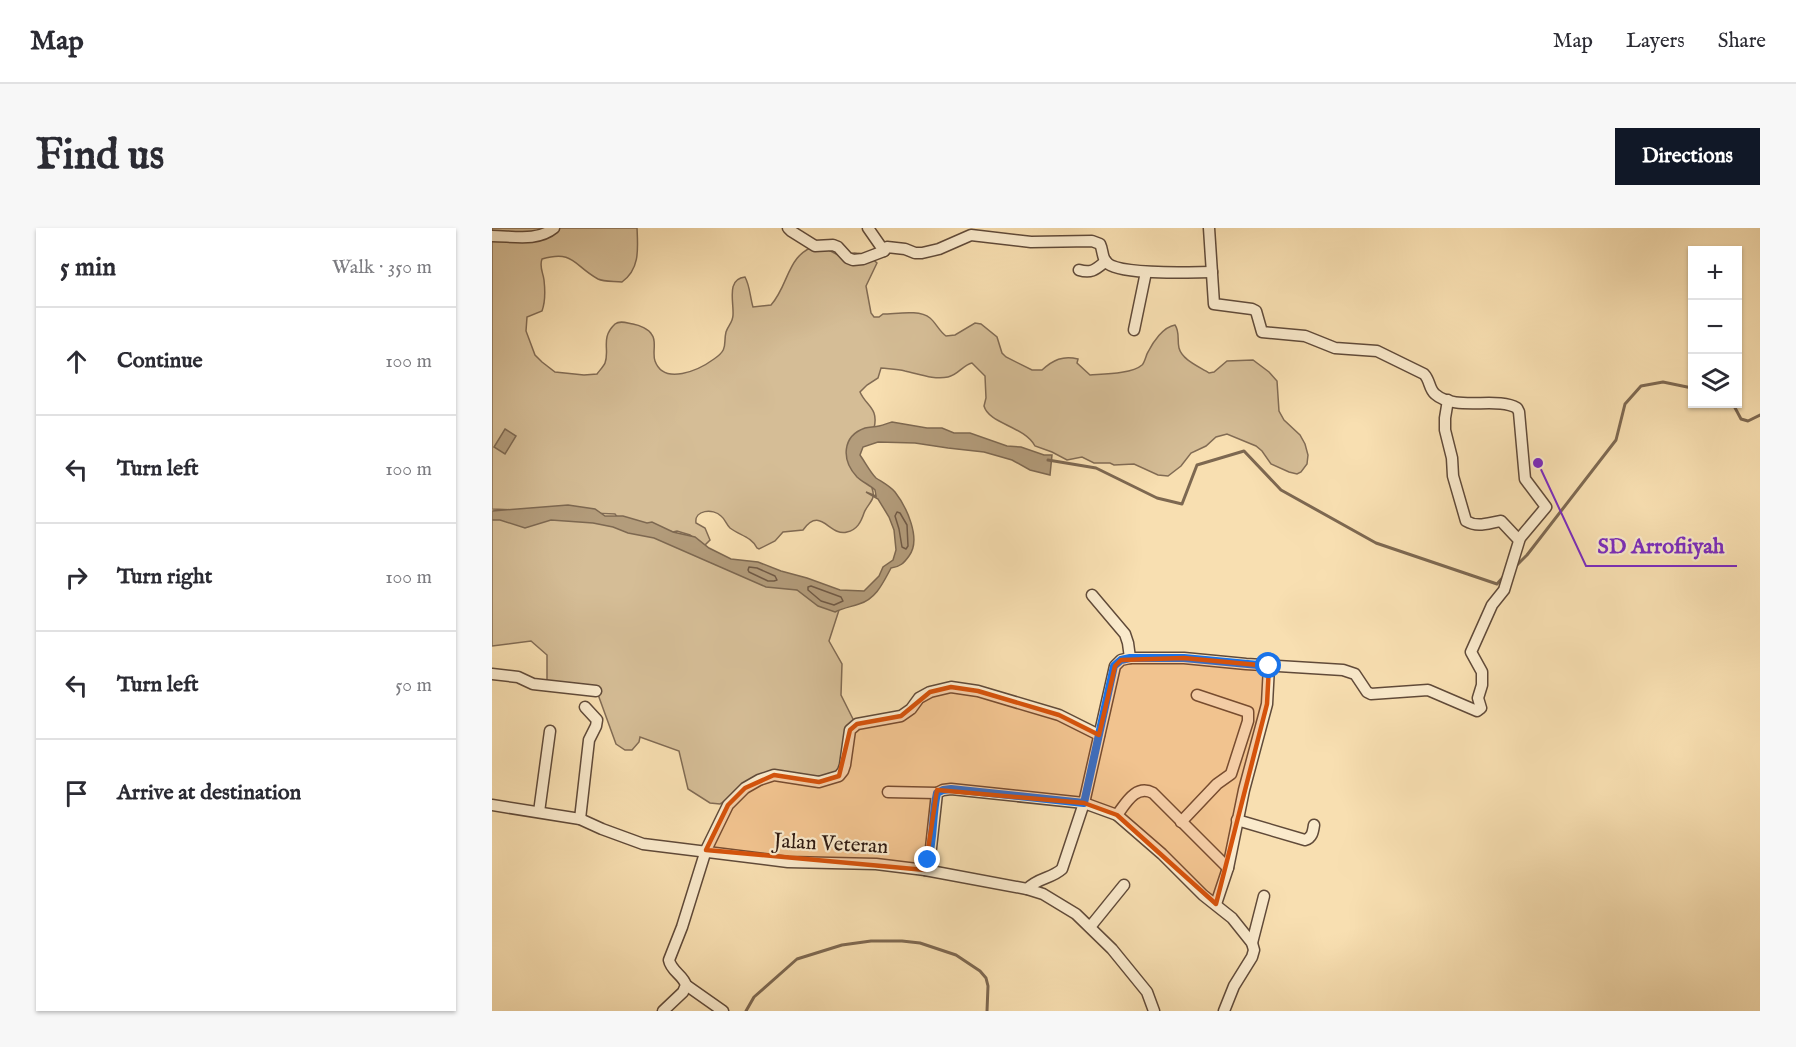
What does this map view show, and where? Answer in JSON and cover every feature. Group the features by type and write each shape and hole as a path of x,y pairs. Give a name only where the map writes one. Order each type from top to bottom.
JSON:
{"street":[{"path":"492,236 535,237 548,233 554,228"},
{"path":"788,228 815,246 838,247 853,260 863,259 884,251 887,247 922,253 939,249 970,235 978,235 1031,242 1095,242 1102,247 1106,261 1112,265 1146,272 1212,272"},
{"path":"868,228 884,251"},
{"path":"1027,889 1034,882 1053,876 1062,869 1084,803 1114,666 1121,660 1184,658 1351,672 1371,694 1428,690 1477,711 1480,708 1478,698 1482,685 1482,672 1471,652 1492,605 1504,590 1520,538 1546,507 1525,479 1517,408 1508,405 1461,403 1448,400 1434,394 1424,374 1377,351 1335,348 1305,336 1262,332 1256,311 1214,304 1209,228"},
{"path":"1079,270 1086,272 1096,270 1106,261"},
{"path":"1134,330 1146,272"},
{"path":"1448,400 1445,430 1451,452 1453,476 1466,521 1469,524 1480,526 1501,521 1517,538 1520,538"},
{"path":"1092,594 1125,634 1130,658"},
{"path":"1216,904 1228,868 1267,704 1269,666"},
{"path":"492,674 522,678 533,684 596,691"},
{"path":"723,1011 686,985 684,979 670,966 669,960 682,927 706,850 728,805 745,788 774,775 819,782 839,776 845,765 850,730 857,724 901,716 911,709 919,698 930,692 951,687 978,691 1059,715 1099,735"},
{"path":"1181,822 1217,784 1231,774 1248,721 1248,712 1197,695"},
{"path":"580,819 589,740 597,720 585,707"},
{"path":"538,812 549,731"},
{"path":"888,792 937,793 951,789 1084,803 1117,815 1162,854 1203,895 1232,918 1252,943 1254,950 1234,986 1224,1011"},
{"path":"1117,815 1135,793 1142,790 1153,793 1228,868"},
{"path":"925,870 931,848 937,793"},
{"name":"Jalan Veteran","path":"492,805 580,819 635,842 778,861 876,864 925,870 1027,889 1043,894 1077,914 1112,949 1146,992 1154,1011"},
{"path":"1238,820 1305,840 1312,835 1314,825"},
{"path":"1090,927 1124,885"},
{"path":"1252,943 1264,896"},
{"path":"663,1011 683,992 686,985"}],"highlighted area":[{"path":"1184,658 1269,666 1267,704 1216,904 1117,815 1084,803 937,790 925,870 706,850 728,805 745,788 774,775 819,782 839,776 850,730 857,724 901,716 930,692 951,687 978,691 1059,715 1099,735 1115,666 1121,660"}],"shaded area":[{"path":"492,228 637,228 637,258 632,271 622,282 598,279 573,260 561,256 542,259 541,267 545,288 543,308 542,311 527,317 526,331 535,355 555,372 597,374 605,363 610,329 621,322 638,325 651,333 654,340 655,361 666,373 682,374 700,367 724,349 726,332 733,317 732,292 735,282 745,277 753,307 771,305 794,262 808,249 819,245 838,255 864,254 877,263 866,286 871,313 874,317 883,314 907,313 925,315 946,336 955,335 975,323 981,324 997,337 1002,353 1006,357 1032,370 1042,370 1054,361 1068,358 1078,359 1077,363 1090,375 1131,370 1143,364 1150,348 1159,336 1166,329 1175,325 1181,352 1187,360 1209,373 1214,372 1227,361 1253,360 1277,381 1279,411 1305,444 1308,455 1307,464 1297,474 1289,472 1271,464 1256,446 1227,434 1216,437 1206,446 1191,453 1181,466 1168,476 1158,475 1134,464 1094,463 1082,457 1067,460 1035,446 1023,434 987,412 984,406 985,376 972,363 952,376 943,378 881,368 878,378 860,392 875,416 874,428 850,447 869,479 873,497 860,522 850,531 841,532 815,520 803,530 783,532 775,541 759,549 749,539 730,528 718,513 709,511 701,513 696,519 696,523 705,528 710,540 704,546 690,535 618,518 615,514 492,509"},
{"path":"492,519 568,519 621,527 703,554 840,607 829,641 842,664 841,695 854,721 846,765 830,779 775,773 720,804 710,803 688,789 679,751 640,737 632,750 625,750 616,744 596,689 547,684 547,655 531,641 492,646"}],"water":[{"path":"892,422 942,428 954,433 970,433 1007,446 1052,455 1050,475 1030,470 1012,460 984,452 915,443 878,442 863,447 860,455 870,470 876,478 893,490 904,506 913,532 913,549 903,563 891,568 878,590 870,598 865,602 835,612 818,606 797,590 766,587 654,538 628,533 613,527 551,520 525,528 500,520 492,520 492,511 568,505 595,509 605,516 623,516 647,523 652,522 673,532 695,537 709,548 731,559 758,562 840,590 864,591 879,576 883,567 893,560 896,550 894,530 878,499 866,492 876,496 875,490 859,479 852,470 846,456 846,449 857,432"},
{"path":"505,429 516,436 505,454 494,447"}],"waterway":[{"path":"1516,566 1616,440 1625,404 1641,386 1663,382 1688,387"},
{"path":"1735,408 1741,419 1748,421 1760,415"},
{"path":"1048,460 1096,468 1157,498 1182,504 1197,465 1244,451 1281,490 1376,543 1497,584 1504,576"},
{"path":"746,1011 754,997 797,959 842,945 871,941 920,943 956,955 980,971 986,978 987,1011"}],"place":[{"name":"SD Arrofiiyah","path":"1538,463"}],"route":[{"path":"928,860 933,837 935,800 937,793 943,790 1084,803 1114,666 1121,660 1184,658 1269,666"}]}
